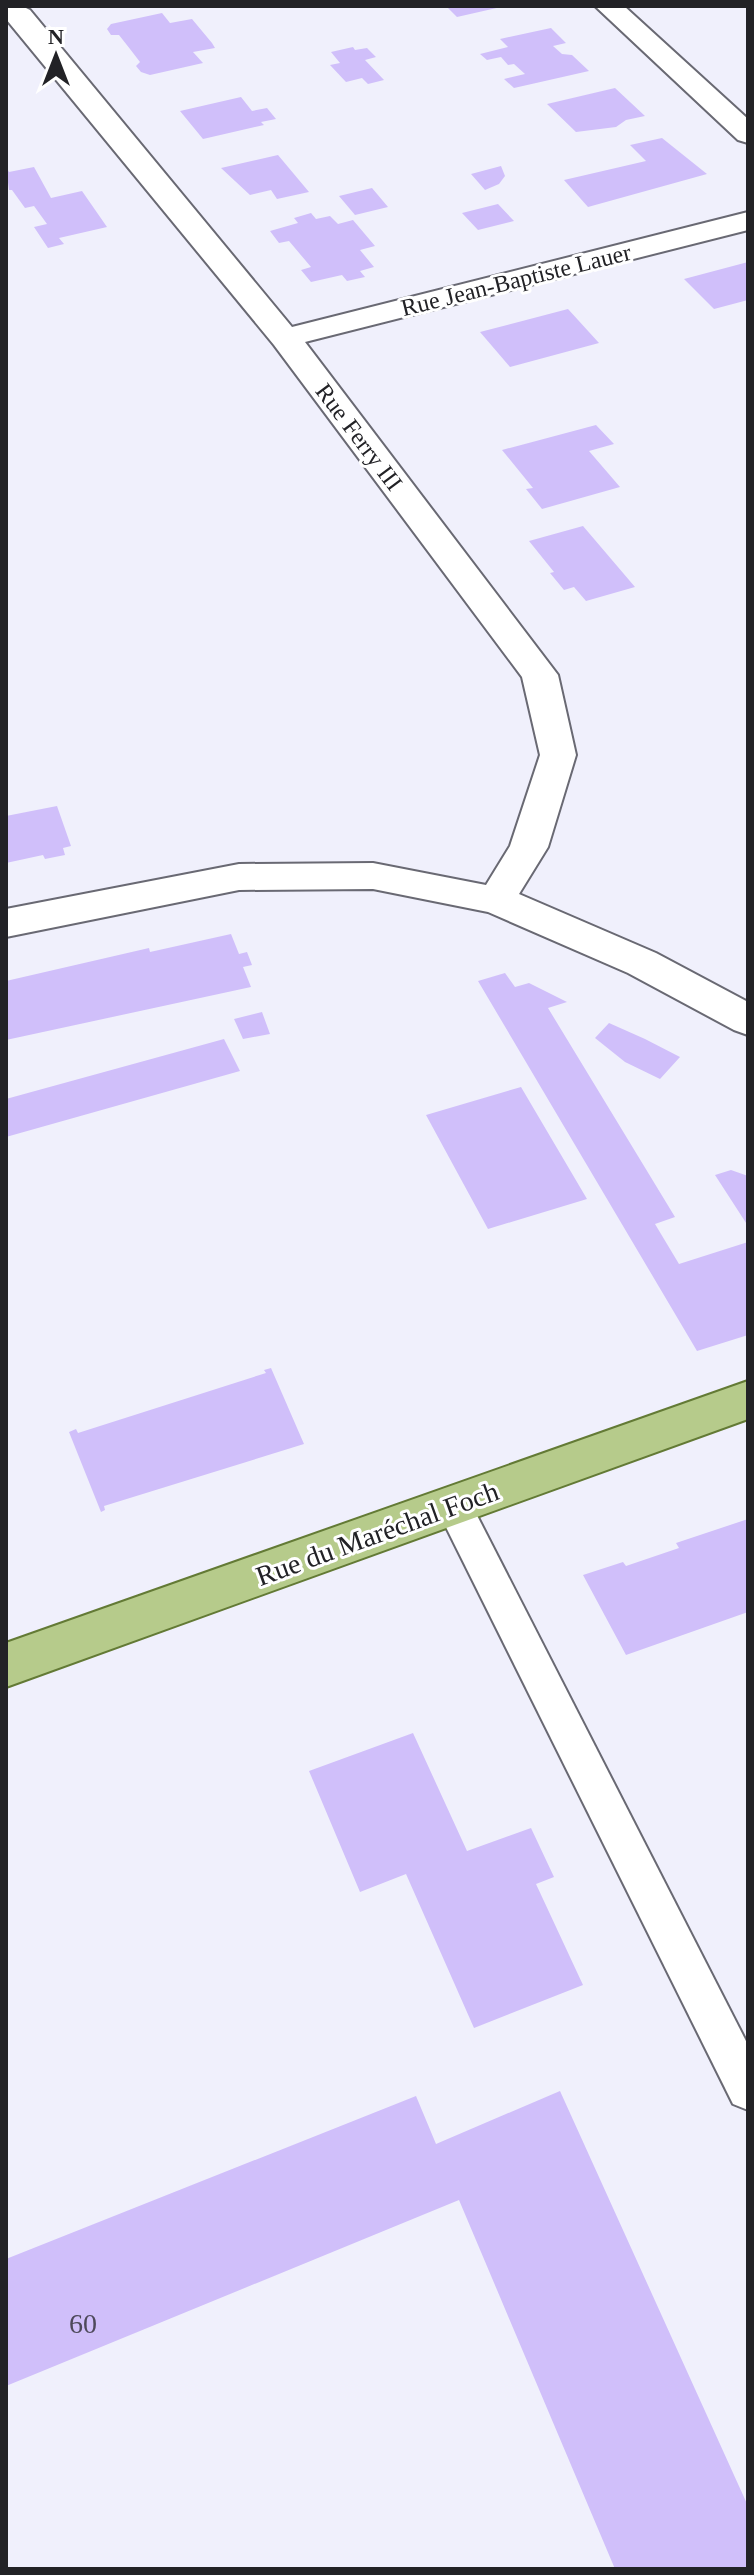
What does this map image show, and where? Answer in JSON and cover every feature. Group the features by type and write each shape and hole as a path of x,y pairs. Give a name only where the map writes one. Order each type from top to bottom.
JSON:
{"main road":[{"name":"Rue du Maréchal Foch","path":"6,1665 748,1400"}],"street":[{"path":"608,6 748,134"},
{"name":"Rue Ferry III","path":"20,13 285,338 540,675 558,755 529,847 496,900"},
{"name":"Rue Jean-Baptiste Lauer","path":"285,338 748,221"},
{"path":"6,923 239,877 373,876 496,900 642,963 748,1020"}],"lane":[{"path":"453,1505 748,2089"}],"building":[{"path":"446,6 500,6 501,7 457,17"},
{"path":"162,13 170,23 192,19 212,43 215,48 193,52 203,63 150,75 141,72 136,66 140,62 119,35 111,35 107,29 111,24"},
{"path":"551,28 566,43 553,46 562,54 572,55 589,71 514,88 504,79 525,74 514,64 508,65 501,57 487,60 480,54 508,47 500,39"},
{"path":"353,47 355,50 367,48 376,57 365,60 384,80 368,84 362,78 346,82 330,65 340,63 331,52"},
{"path":"615,88 645,116 626,120 616,127 576,132 547,104"},
{"path":"241,97 252,111 267,108 276,119 261,122 264,125 203,139 180,111"},
{"path":"662,138 707,174 588,207 564,180 646,161 630,145"},
{"path":"278,155 309,192 277,199 271,190 250,195 221,168"},
{"path":"501,166 505,176 499,184 485,190 471,174"},
{"path":"6,167 9,172 34,167 51,198 82,191 107,227 59,238 64,244 48,248 34,227 47,224 34,206 25,208 9,190"},
{"path":"372,188 388,207 355,215 339,196"},
{"path":"498,204 514,221 478,230 462,213"},
{"path":"311,213 316,219 330,216 338,224 353,220 375,246 360,250 374,267 360,271 365,277 347,281 342,275 311,282 301,270 311,267 289,241 279,243 270,231 298,223 294,218"},
{"path":"748,262 748,300 714,309 684,279"},
{"path":"568,309 599,343 510,367 480,332"},
{"path":"596,425 614,444 589,451 620,487 542,509 526,489 533,488 502,450"},
{"path":"583,526 635,587 586,601 574,587 564,590 529,541"},
{"path":"57,806 71,846 63,848 65,855 45,859 43,855 6,863 6,816"},
{"path":"231,934 239,954 247,952 252,965 243,967 251,987 6,1040 6,981 149,948 150,952"},
{"path":"505,973 515,987 529,983 567,1002 548,1008 675,1217 655,1224 679,1264 748,1242 748,1335 697,1351 478,981"},
{"path":"262,1012 270,1034 243,1039 234,1019"},
{"path":"609,1023 680,1057 660,1079 625,1062 595,1038"},
{"path":"224,1039 240,1071 6,1137 6,1099"},
{"path":"521,1087 587,1199 488,1229 426,1115"},
{"path":"731,1170 748,1176 748,1226 715,1175"},
{"path":"271,1368 304,1444 104,1506 105,1510 101,1512 69,1432 76,1429 78,1433 266,1373 264,1370"},
{"path":"748,1519 748,1612 626,1655 583,1575 623,1562 626,1566 679,1548 676,1543"},
{"path":"413,1733 467,1851 531,1828 554,1877 536,1884 583,1985 474,2028 406,1874 360,1892 309,1771"},
{"path":"560,2091 748,2506 748,2569 615,2569 459,2200 6,2386 6,2259 416,2096 436,2144"}]}
